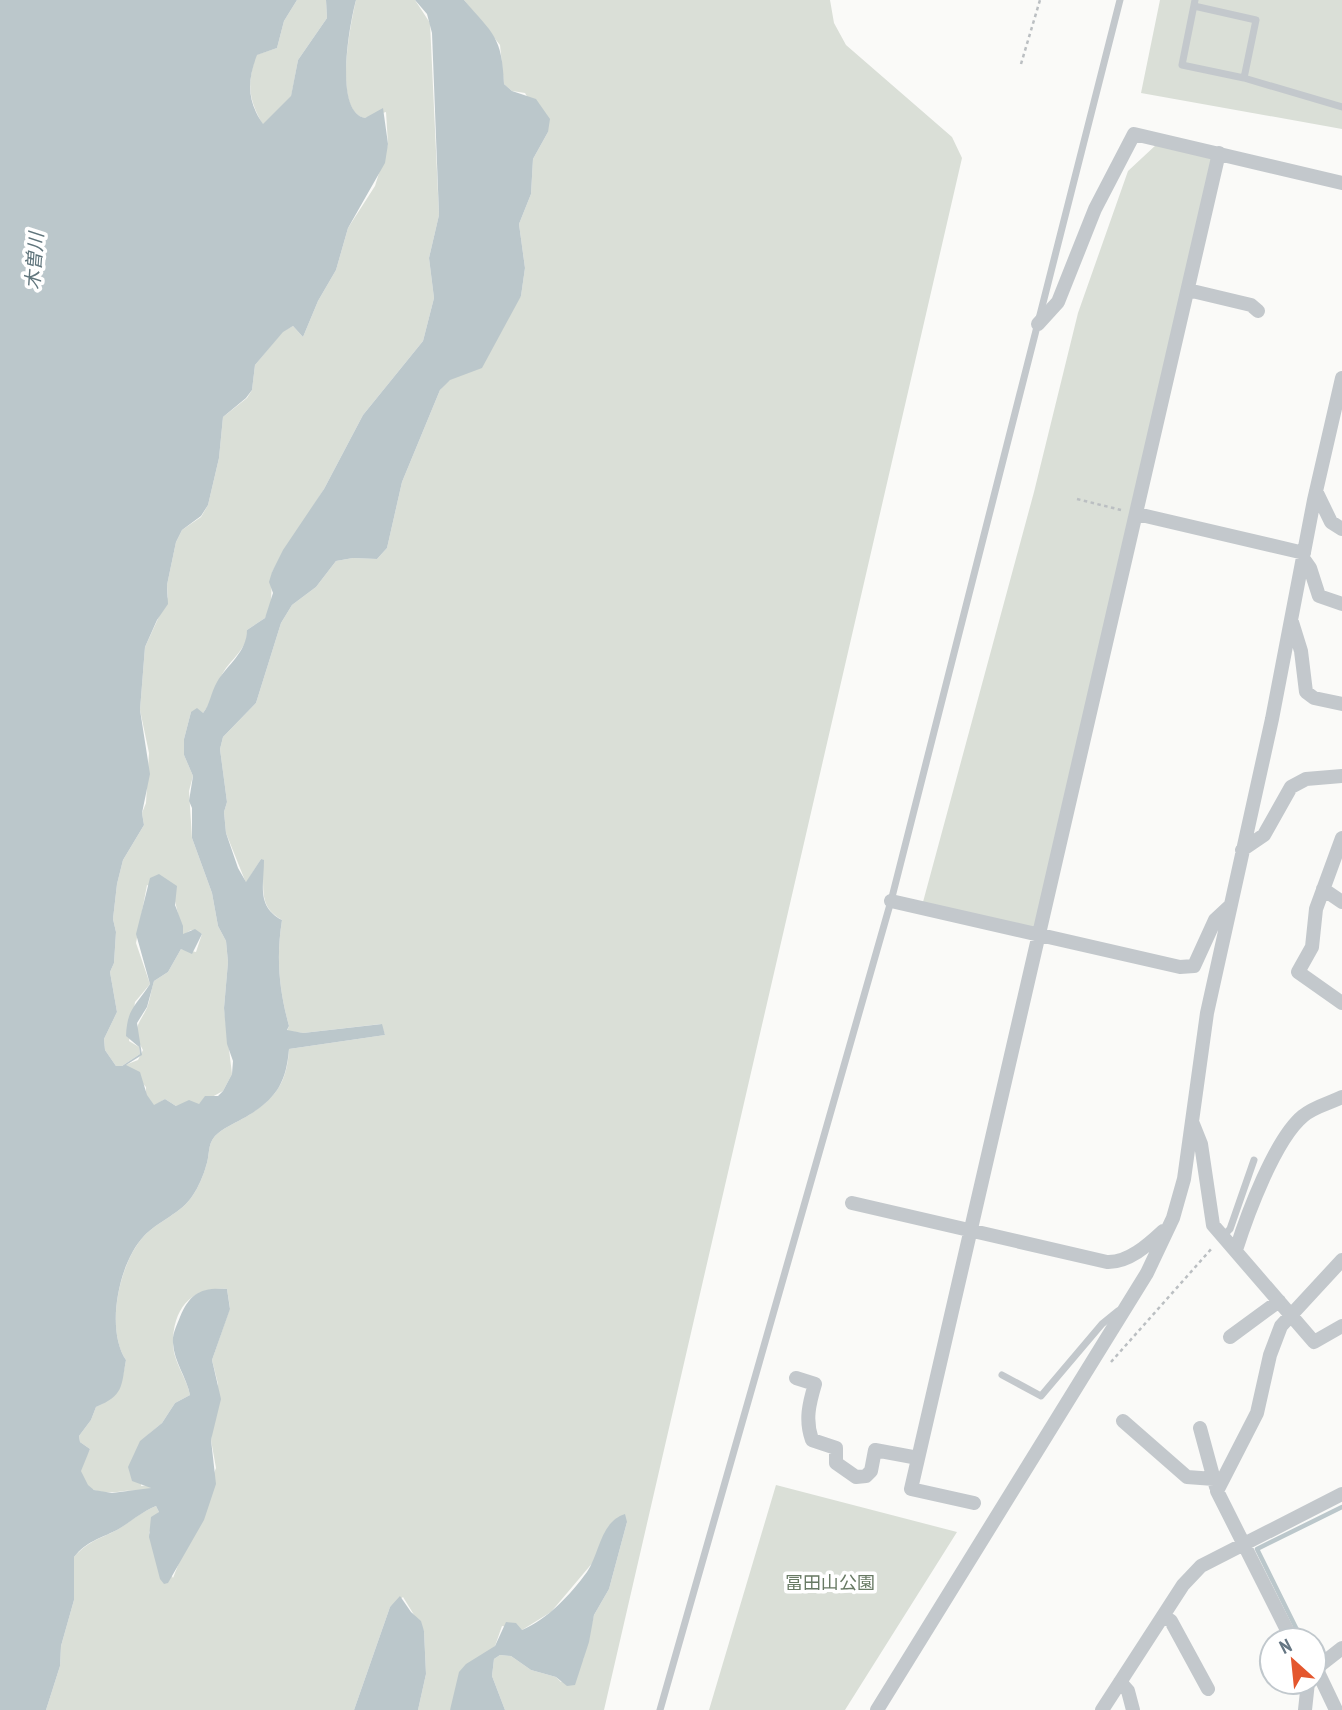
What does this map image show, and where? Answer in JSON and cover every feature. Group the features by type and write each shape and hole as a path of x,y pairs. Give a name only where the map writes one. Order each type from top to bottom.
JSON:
{"street":[{"path":"1038,324 1059,302 1095,209 1134,134 1342,183"},
{"path":"975,1503 911,1489 1219,153"},
{"path":"1188,290 1251,305 1258,312"},
{"path":"877,1710 1128,1303 1170,1225 1184,1179 1206,1013 1342,378"},
{"path":"1316,491 1331,522 1342,529"},
{"path":"1137,514 1303,556 1319,596 1342,604"},
{"path":"1291,618 1301,651 1306,692 1314,698 1342,704"},
{"path":"1242,850 1264,835 1291,787 1306,779 1342,776"},
{"path":"1342,840 1316,909 1312,947 1298,972 1342,1003"},
{"path":"1323,890 1342,902"},
{"path":"891,901 1180,967 1194,966 1215,920 1229,907"},
{"path":"1236,1250 1247,1215 1282,1144 1303,1115 1342,1097"},
{"path":"1193,1122 1201,1144 1210,1217 1223,1237 1314,1342 1342,1326"},
{"path":"852,1203 1117,1262 1147,1246 1170,1225"},
{"path":"1216,1485 1256,1413 1270,1355 1281,1326 1342,1260"},
{"path":"1225,1322 1235,1333 1279,1301"},
{"path":"796,1378 815,1384 808,1408 807,1426 811,1440 836,1448 836,1463 856,1477 866,1476 871,1471 875,1450 918,1458"},
{"path":"1123,1420 1187,1477 1216,1485"},
{"path":"1200,1428 1216,1485 1285,1626"},
{"path":"1102,1710 1183,1585 1201,1566 1342,1494"},
{"path":"1163,1616 1171,1621 1208,1689"},
{"path":"1328,1659 1342,1648"},
{"path":"1120,1682 1128,1690 1133,1710"},
{"path":"1328,1694 1336,1710"}],"lane":[{"path":"660,1710 891,901 1120,0"},
{"path":"1244,78 1256,20 1194,3 1182,65 1244,78 1342,107"},
{"path":"1223,1237 1230,1229 1254,1160"},
{"path":"1002,1375 1041,1396 1102,1324 1128,1303"}],"path":[{"path":"1021,64 1040,0"},
{"path":"1077,499 1137,514"},
{"path":"1110,1363 1223,1237"}],"green space":[{"path":"297,0 326,0 327,18 298,60 291,97 263,125 250,91 253,66 256,55 277,48 284,21"},
{"path":"356,0 415,0 430,23 439,215 429,258 434,298 423,341 363,415 324,489 272,572 271,606 265,618 247,630 244,645 226,668 203,713 191,712 184,739 184,755 193,776 189,791 192,838 212,893 218,926 226,941 228,962 224,1008 232,1074 223,1091 199,1104 176,1106 165,1099 154,1106 146,1095 146,1087 125,1065 138,1060 143,1050 137,1037 137,1028 147,1008 154,981 168,972 181,949 196,952 202,934 191,930 183,935 174,897 147,885 136,943 150,984 135,1002 129,1041 139,1047 140,1054 122,1066 116,1066 105,1050 104,1039 117,1012 110,972 114,963 116,932 113,919 117,884 123,860 144,825 142,813 146,803 149,753 140,710 145,647 168,597 167,585 176,542 182,530 201,517 208,505 219,458 223,417 247,398 252,390 255,365 283,331 293,326 303,337 318,301 336,270 348,228 375,186 388,144 386,112 365,118 355,112 346,84 348,45"},
{"path":"464,0 830,0 834,23 846,45 952,137 962,158 604,1710 505,1710 492,1676 494,1659 500,1655 511,1656 531,1670 556,1677 561,1682 583,1660 594,1615 609,1589 627,1522 551,1612 522,1630 502,1626 495,1646 450,1710 418,1710 426,1674 424,1631 403,1597 390,1607 354,1710 46,1710 60,1666 61,1646 74,1600 74,1557 89,1544 156,1506 159,1512 149,1533 173,1578 216,1468 211,1440 218,1384 212,1360 230,1308 227,1289 204,1291 195,1296 187,1302 177,1319 174,1350 190,1395 175,1403 162,1423 149,1434 141,1486 149,1485 151,1488 142,1491 96,1491 85,1484 82,1478 82,1464 90,1449 80,1442 79,1436 91,1420 96,1407 115,1394 125,1368 126,1360 116,1331 116,1314 122,1279 135,1248 144,1236 183,1207 193,1195 204,1173 215,1136 270,1099 285,1073 289,1049 385,1035 381,1024 303,1033 287,1031 289,1026 279,973 282,920 268,908 265,901 261,859 246,883 226,833 224,812 227,802 220,749 223,737 256,703 281,623 292,605 316,587 336,561 353,558 377,559 387,548 402,482 440,390 521,296 525,268 519,224 531,194 533,159 548,132 525,93 512,91 504,84 500,45"},
{"path":"1160,0 1342,0 1342,129 1141,93"},
{"path":"1157,144 1214,156 1036,930 923,902 1034,492 1078,313 1128,171"},
{"name":"冨田山公園","path":"776,1485 957,1532 845,1710 709,1710"}],"water":[{"name":"木曽川","path":"0,0 297,0 284,21 277,48 257,55 254,64 250,82 251,99 263,124 291,96 298,60 327,18 326,0 356,0 346,65 349,100 355,112 365,118 383,108 388,144 385,163 348,228 336,270 318,301 303,337 293,326 283,332 255,365 252,390 223,417 219,458 208,505 201,516 182,530 176,542 167,585 168,604 157,620 145,647 140,710 150,774 142,813 144,825 123,860 117,884 113,919 116,932 114,963 110,972 117,1012 104,1039 105,1050 116,1066 122,1066 140,1054 139,1047 126,1036 130,1013 150,984 136,934 150,878 159,874 177,886 175,905 183,926 183,934 195,929 202,934 192,954 181,949 168,972 154,981 147,1007 137,1023 142,1055 126,1065 140,1072 147,1095 154,1105 165,1099 176,1106 189,1100 199,1104 205,1096 218,1096 232,1074 233,1061 227,1044 224,1008 228,962 226,941 218,926 212,893 192,838 192,808 189,801 193,776 184,755 184,739 191,712 197,708 203,713 217,682 244,645 247,630 265,618 273,593 269,582 283,550 324,489 363,415 423,341 434,298 429,258 439,215 432,33 427,14 415,0 464,0 498,45 504,84 512,91 536,99 550,119 548,132 533,159 531,194 519,224 525,268 521,296 482,368 450,380 440,390 402,482 387,548 377,559 353,558 336,561 316,587 292,605 281,623 256,703 223,737 220,749 227,802 224,812 226,833 238,868 246,882 261,859 264,860 265,901 268,908 282,920 279,973 289,1026 287,1030 303,1033 382,1024 385,1035 289,1049 285,1073 270,1099 215,1136 204,1173 193,1195 183,1207 144,1236 135,1248 122,1278 116,1314 116,1331 126,1360 122,1384 112,1398 96,1407 91,1420 79,1436 80,1442 90,1449 81,1471 88,1485 94,1490 112,1493 151,1488 132,1481 128,1467 140,1441 162,1423 175,1403 190,1395 174,1350 176,1326 192,1297 210,1289 227,1289 230,1309 212,1360 221,1399 211,1440 216,1484 204,1520 168,1583 164,1584 160,1579 149,1537 151,1517 159,1512 156,1506 89,1544 74,1557 74,1600 61,1646 60,1666 46,1710 0,1710"},
{"path":"625,1514 627,1522 609,1589 594,1615 589,1642 575,1685 567,1686 556,1677 531,1670 511,1656 500,1655 494,1659 492,1676 505,1710 450,1710 459,1672 466,1664 495,1646 506,1622 516,1623 522,1630 541,1620 558,1606 587,1572 610,1524"},
{"path":"400,1596 421,1621 424,1631 426,1674 418,1710 354,1710 390,1607"}],"waterway":[{"path":"1295,1626 1257,1549 1342,1507"}]}
